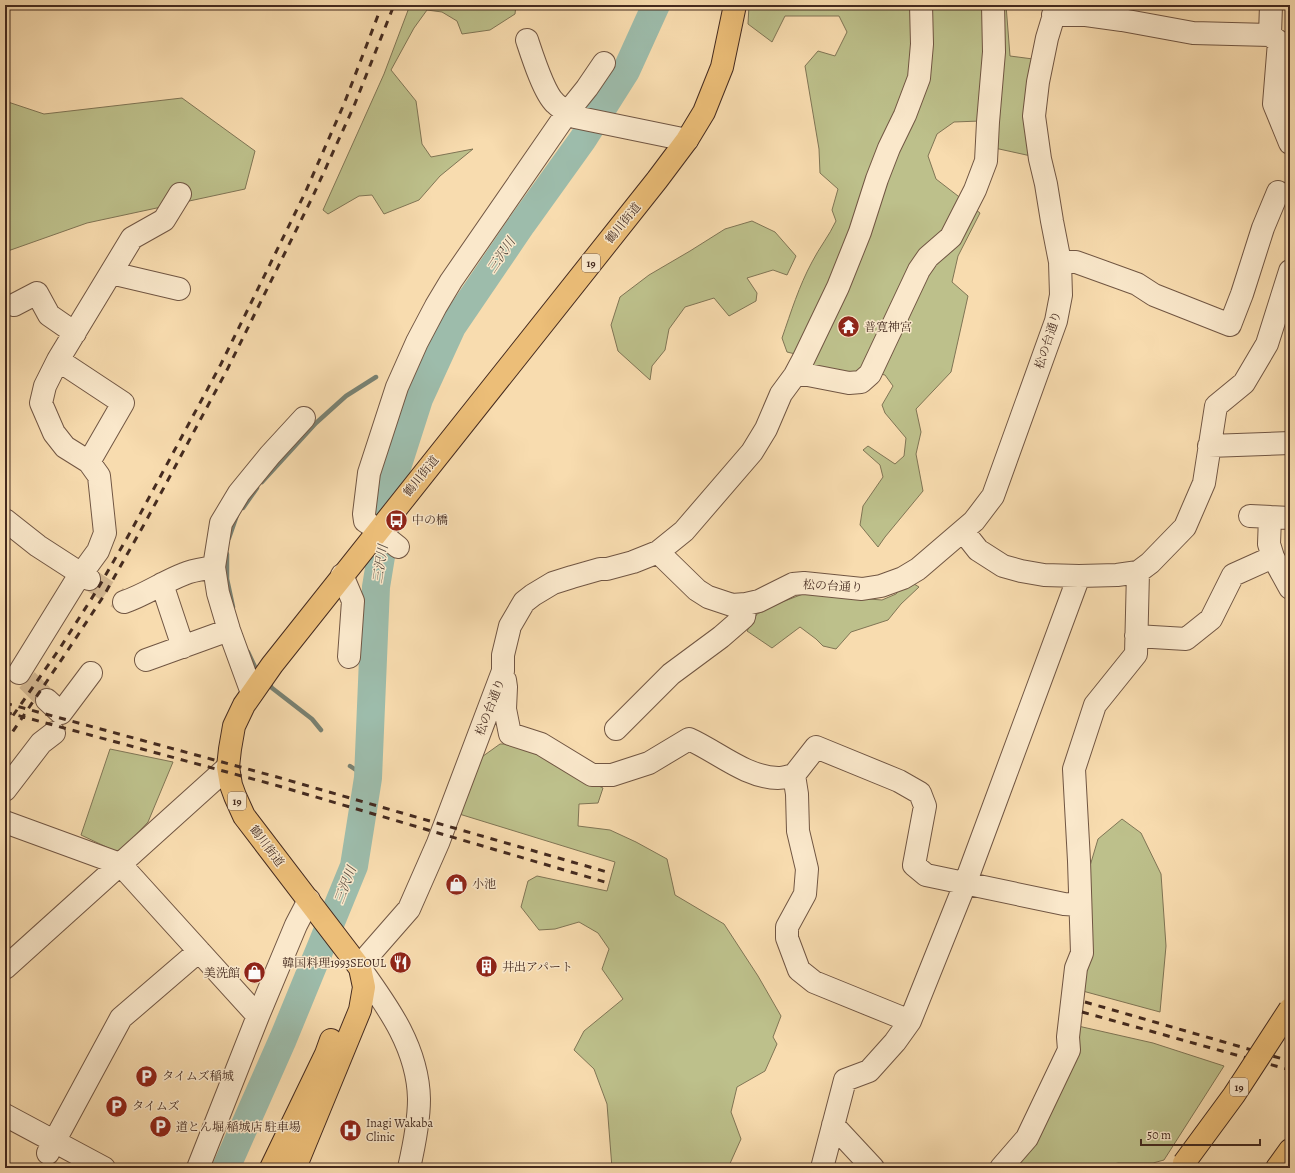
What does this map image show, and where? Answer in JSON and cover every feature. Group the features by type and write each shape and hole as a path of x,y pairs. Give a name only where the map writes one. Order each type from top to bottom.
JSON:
{"main road":[{"name":"鶴川街道","path":"295,1168 360,1010 364,986 360,968 244,816 235,796 228,767 234,726 254,689 359,554 373,527 404,497 652,187 687,140 704,112 722,67 735,5"},
{"path":"271,1168 326,1054 360,968"},
{"name":"19","path":"1182,1165 1234,1095 1290,1009"},
{"path":"1277,1168 1290,1150"}],"street":[{"path":"658,552 684,531 752,452 766,428 782,394 795,375 838,287 860,232 877,179 889,148 905,115 919,78 922,44 921,5"},
{"path":"795,375 815,376 849,383 861,382 870,374 919,270 928,257 952,237 986,161 994,52 993,5"},
{"path":"1270,35 1271,5"},
{"path":"1055,10 1122,20 1194,34 1270,35 1279,42 1274,104 1290,143"},
{"name":"松の台通り","path":"360,968 367,957 409,908 438,843 503,671 503,655 510,626 524,602 533,595 553,583 572,576 633,562 658,552 697,590 715,600 732,605 759,601 794,584 804,583 862,589 881,586 903,578 918,569 963,531 993,496 1056,322 1061,296 1060,262 1040,159 1034,116 1041,66 1055,10"},
{"path":"527,40 540,74 554,102 571,115 687,140"},
{"path":"397,546 365,521 364,514 369,473 397,387 417,342 451,281 571,115 604,63"},
{"path":"1060,262 1076,262 1131,282 1154,294 1230,325 1242,294 1263,228 1278,192"},
{"path":"17,671 74,584 85,577 98,551 105,532 99,476 89,462 65,447 54,433 41,404 45,386 58,360 132,238 164,220 180,194"},
{"path":"963,531 978,550 1003,566 1044,575 1117,575 1138,572 1150,563 1185,526 1204,483 1216,406 1244,383 1267,344 1290,271"},
{"path":"111,273 179,289"},
{"path":"14,305 37,293 49,314 75,332"},
{"path":"58,360 123,403 89,462"},
{"path":"254,689 229,630 218,593 214,567 221,523 239,493 270,455 304,418"},
{"path":"1209,446 1290,443"},
{"path":"1270,517 1269,544 1290,588"},
{"path":"5,520 38,546 85,577"},
{"path":"1136,636 1186,638 1211,619 1232,575 1274,557"},
{"path":"124,602 140,597 185,573 214,567"},
{"path":"1001,1168 1027,1138 1069,1050 1068,1037 1076,968 1082,953 1074,769 1096,705 1136,654 1138,572"},
{"path":"342,575 353,600 349,657"},
{"path":"822,1168 845,1080 869,1071 895,1042 910,1021 965,884 1079,576"},
{"path":"162,584 184,647"},
{"path":"616,729 671,674 744,618 746,604"},
{"path":"146,660 229,630"},
{"path":"503,671 506,687 505,709 510,734 541,744 592,775 612,775 648,763 689,739 744,770 760,776 780,778 794,775 816,747 899,781 920,792 925,806 914,865 926,875 1064,904 1080,905"},
{"path":"47,700 60,713 91,673"},
{"path":"5,790 41,743 54,733"},
{"path":"5,968 228,767"},
{"path":"794,775 797,794 798,832 807,869 805,894 787,927 787,938 799,970 814,982 910,1021"},
{"path":"5,822 120,864 258,1016"},
{"path":"198,1168 258,1016 296,926 311,904"},
{"path":"52,1147 121,1018 199,951"},
{"path":"360,968 389,1009 402,1032 411,1053 417,1079 419,1099 418,1119 409,1168"},
{"path":"5,1115 52,1147 75,1168"},
{"path":"833,1125 873,1168"},
{"path":"5,1131 52,1147 104,1168"}],"green space":[{"path":"410,5 516,5 515,14 490,30 462,34 457,21 442,12 427,10 414,28 391,70 416,101 422,144 431,157 473,149 440,176 419,200 384,214 372,195 359,196 328,214 323,210 384,74"},
{"path":"749,5 1006,5 1010,56 1033,59 1031,156 981,145 980,121 954,122 937,134 928,156 936,179 980,213 958,256 952,282 968,296 951,372 916,409 921,432 916,454 923,491 878,547 860,525 863,506 883,477 880,465 863,450 868,446 895,464 904,456 906,438 885,413 882,405 893,386 885,375 868,371 852,380 804,371 808,357 787,352 782,338 807,271 836,221 832,210 838,189 820,173 819,149 805,66 818,51 835,56 847,32 839,16 785,16 772,42 748,24"},
{"path":"182,98 255,151 245,189 87,223 5,252 5,101 44,114"},
{"path":"752,221 775,232 796,256 787,275 773,270 747,278 757,293 756,301 729,316 714,298 685,307 669,329 665,350 652,366 650,380 618,351 611,325 620,297 649,275 725,229"},
{"path":"911,582 919,587 901,604 888,620 851,632 836,649 823,646 800,627 772,648 747,631 757,614 803,594 882,600 896,594 902,586"},
{"path":"500,744 525,744 549,762 603,788 598,803 579,804 578,826 610,830 667,859 675,895 724,924 758,976 781,1016 773,1037 777,1044 765,1071 737,1087 731,1112 741,1139 728,1168 612,1168 607,1104 594,1069 574,1050 584,1031 623,999 602,969 609,949 598,933 579,922 555,929 539,930 521,907 528,881 537,876 607,891 615,862 456,813 479,759"},
{"path":"110,749 173,762 148,822 119,853 81,835"},
{"path":"1122,819 1141,833 1161,874 1166,946 1160,1012 1079,990 1090,866 1098,839"},
{"path":"1078,1026 1153,1043 1224,1066 1164,1160 1153,1163 1118,1163 1096,1168 1010,1168"}],"waterway":[{"name":"三沢川","path":"226,1168 283,1039 354,866 368,778 376,587 394,477 419,399 452,327 522,224 583,139 626,71 656,5"},
{"path":"262,482 316,423 346,396 376,377"},
{"path":"243,508 257,488"},
{"path":"229,538 237,515"},
{"path":"227,554 227,579 233,607"},
{"path":"248,652 259,672"},
{"path":"268,682 272,688 312,719 321,730"},
{"path":"350,766 368,778"}],"tunnel":[{"path":"89,579 124,602"},
{"path":"27,680 47,700"}],"railway":[{"path":"5,727 60,648 97,590 131,531 221,364 305,193 344,104 382,5"},
{"path":"5,743 103,597 146,521 228,368 313,196 354,106 394,5"},
{"path":"5,703 277,777 607,872"},
{"path":"5,712 275,785 605,882"},
{"path":"1085,1002 1290,1061"},
{"path":"1082,1012 1290,1070"}],"place":[{"name":"普寛神宮","path":"849,327"},
{"name":"中の橋","path":"396,520"},
{"name":"小池","path":"456,884"},
{"name":"韓国料理1993SEOUL","path":"401,963"},
{"name":"井出アパート","path":"487,967"},
{"name":"美洗館","path":"255,973"},
{"name":"タイムズ稲城","path":"147,1076"},
{"name":"タイムズ","path":"116,1106"},
{"name":"道とん堀 稲城店 駐車場","path":"161,1127"},
{"name":"Inagi Wakaba Clinic","path":"351,1130"}]}
